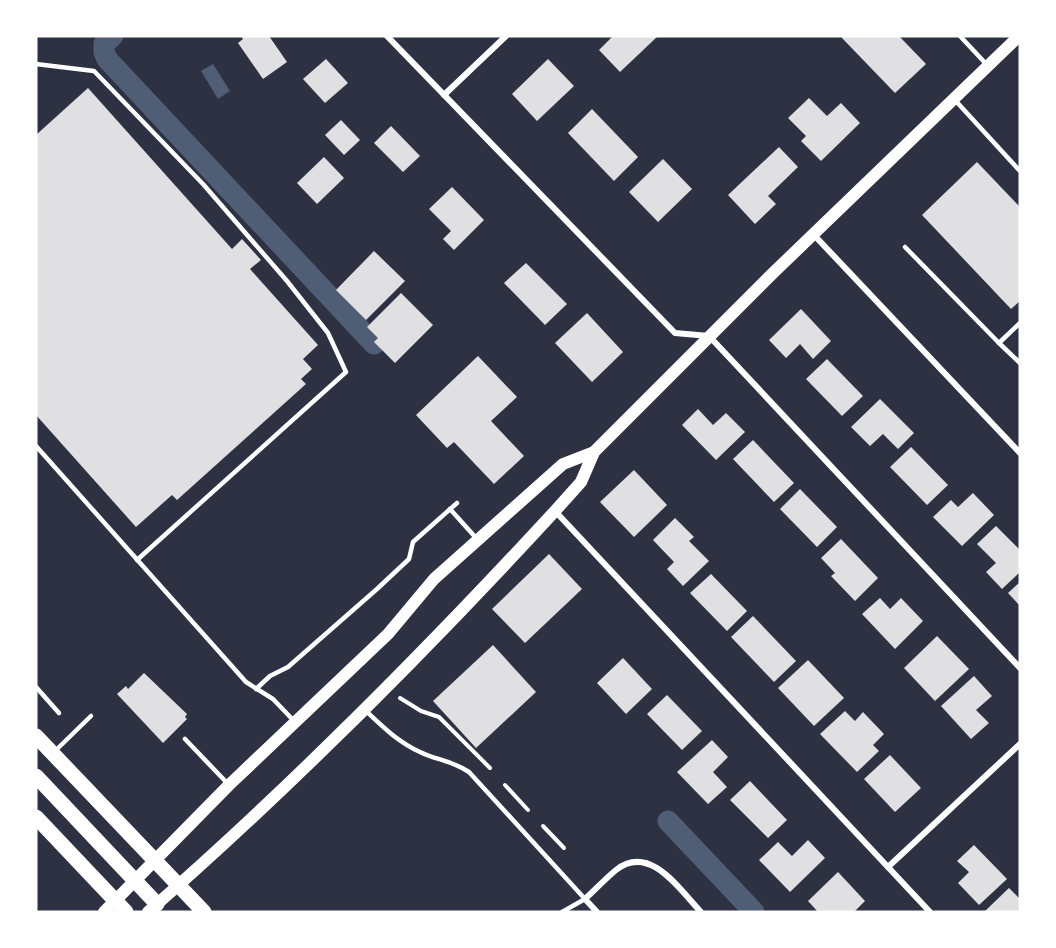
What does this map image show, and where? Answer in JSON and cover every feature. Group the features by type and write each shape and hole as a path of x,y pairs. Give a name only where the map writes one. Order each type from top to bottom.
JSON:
{"main road":[{"path":"36,776 153,909 323,752 555,511 581,482 594,452 813,234 1019,36"},
{"path":"104,912 229,785 388,634 434,579 563,464 594,452"},
{"path":"36,736 204,912"},
{"path":"36,817 126,912"}],"street":[{"path":"387,36 675,333 709,336 1020,668"},
{"path":"444,95 506,36"},
{"path":"813,234 1020,453"},
{"path":"555,511 930,912"},
{"path":"888,867 1020,744"},
{"path":"597,912 585,899 617,869 640,862 652,864 663,872 701,912"}],"lane":[{"path":"960,36 988,66"},
{"path":"36,64 94,70 203,184 287,281 328,333 346,372 137,560"},
{"path":"954,99 1020,171"},
{"path":"905,247 1020,363"},
{"path":"999,343 1020,323"},
{"path":"36,446 246,682 273,699 295,722"},
{"path":"256,688 270,676 288,667 377,590 409,559 413,542 457,502"},
{"path":"450,509 477,539"},
{"path":"36,687 59,712"},
{"path":"364,710 398,741 422,754 451,760 469,772 585,899 562,912"},
{"path":"52,754 91,716"},
{"path":"185,739 229,785"}],"path":[{"path":"400,698 421,711 439,717 490,768"},
{"path":"505,785 528,810"},
{"path":"543,826 564,848"}],"water":[{"path":"213,64 230,91 218,99 201,71"}],"building":[{"path":"241,36 269,36 287,62 263,79 238,43 243,39"},
{"path":"613,36 658,36 620,72 599,50"},
{"path":"843,36 899,36 926,64 895,93 842,38"},
{"path":"326,59 348,83 325,103 303,79"},
{"path":"548,59 574,86 537,121 512,94"},
{"path":"88,88 232,249 242,239 261,260 250,269 318,345 303,359 312,369 301,379 306,384 177,500 172,495 136,527 36,415 36,135"},
{"path":"809,98 827,116 841,103 860,123 821,161 801,141 806,136 788,118"},
{"path":"592,109 638,157 614,181 568,133"},
{"path":"341,120 360,140 344,155 325,135"},
{"path":"391,126 420,156 403,172 374,143"},
{"path":"779,147 798,167 768,196 776,204 755,224 728,195"},
{"path":"324,157 344,178 317,204 297,183"},
{"path":"663,159 692,189 658,222 629,192"},
{"path":"977,162 1020,207 1020,301 1011,309 922,215"},
{"path":"452,187 484,220 454,250 443,239 451,231 429,209"},
{"path":"374,251 405,281 366,320 336,290"},
{"path":"526,263 567,304 545,325 504,283"},
{"path":"401,293 433,325 395,363 374,342 378,338 367,327"},
{"path":"801,309 831,341 813,359 800,344 786,358 769,340"},
{"path":"587,313 623,352 592,382 555,343"},
{"path":"478,356 517,397 491,421 524,456 494,484 454,442 447,448 416,415"},
{"path":"827,359 863,396 842,416 806,379"},
{"path":"880,399 914,433 898,449 883,434 870,446 851,427"},
{"path":"698,409 713,425 726,413 745,432 716,460 682,425"},
{"path":"753,440 794,483 774,502 733,459"},
{"path":"911,447 948,485 927,505 890,467"},
{"path":"634,470 667,505 634,537 600,502"},
{"path":"800,489 837,527 817,547 780,509"},
{"path":"973,493 994,515 962,546 933,517 951,500 958,507"},
{"path":"675,518 694,537 689,541 709,561 683,586 667,569 674,562 653,540"},
{"path":"996,526 1020,550 1020,572 1002,589 986,572 996,563 977,544"},
{"path":"841,539 878,578 855,601 831,576 835,573 821,558"},
{"path":"549,554 582,589 525,643 492,609"},
{"path":"711,574 747,611 727,631 690,593"},
{"path":"1020,582 1020,606 1008,593"},
{"path":"880,598 890,609 901,598 923,621 895,649 862,614"},
{"path":"753,616 796,661 774,682 731,637"},
{"path":"937,636 969,669 935,701 904,668"},
{"path":"493,645 536,692 476,748 433,701"},
{"path":"623,658 652,689 626,714 597,683"},
{"path":"808,660 844,698 814,726 778,688"},
{"path":"144,673 187,714 185,717 187,719 163,743 117,694 126,686 128,689"},
{"path":"974,676 992,696 976,710 989,723 971,739 941,706"},
{"path":"667,695 702,731 682,750 647,714"},
{"path":"845,711 855,721 863,712 884,734 873,745 879,751 857,772 820,734"},
{"path":"712,740 728,757 713,772 727,787 708,804 677,772"},
{"path":"890,755 921,788 895,812 864,779"},
{"path":"750,781 787,820 768,838 730,800"},
{"path":"808,840 825,858 790,892 759,860 778,842 792,856"},
{"path":"974,845 1007,879 979,905 958,883 969,872 957,861"},
{"path":"838,872 865,901 854,912 818,912 808,901"},
{"path":"1009,888 1020,899 1020,912 984,912"}],"waterway":[{"path":"113,36 104,44 107,59 374,344"},
{"path":"668,821 754,912"}]}
